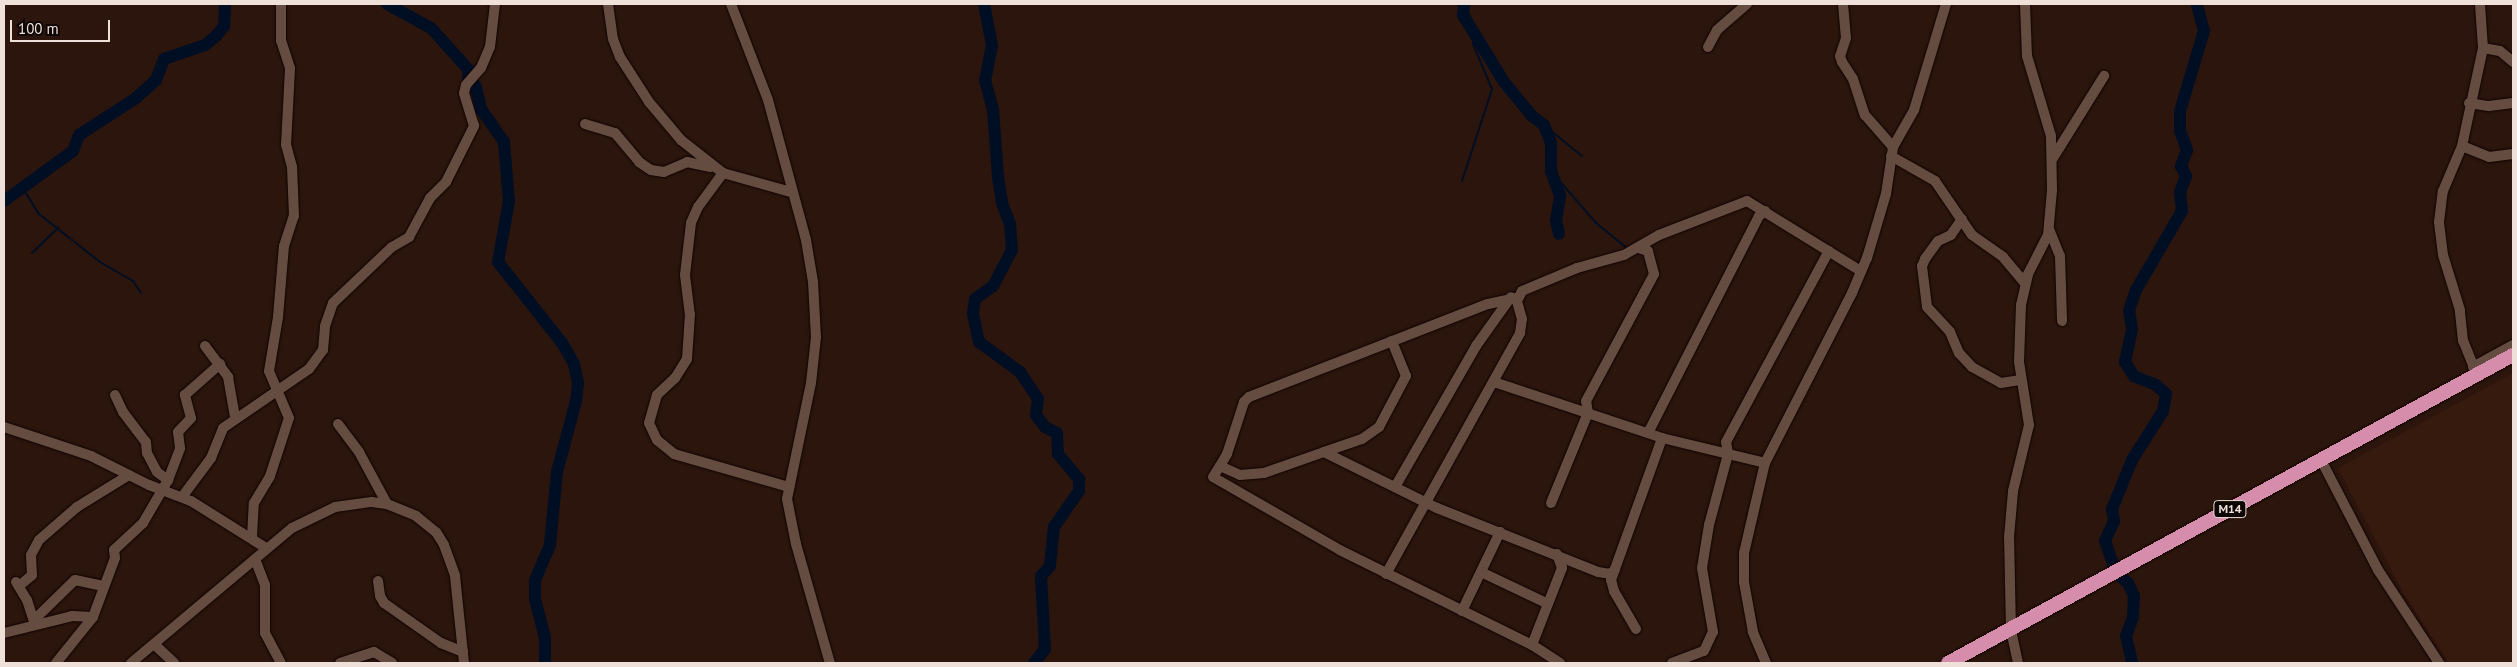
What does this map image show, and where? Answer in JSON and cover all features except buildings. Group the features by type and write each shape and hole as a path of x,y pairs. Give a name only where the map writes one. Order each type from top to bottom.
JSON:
{"highway":[{"name":"M14","path":"1948,663 2321,460 2475,371 2513,355"}],"street":[{"path":"252,537 254,504 270,476 289,418 269,371 278,317 283,253 294,216 292,167 286,145 290,68 281,41 281,4"},
{"path":"182,497 211,458 218,436 235,417 279,392 309,369 323,350 329,310 338,296 392,247 409,237 430,198 446,182 474,126 464,93 467,83 479,72 493,37 495,4"},
{"path":"608,4 613,39 620,58 665,122 692,150 719,171"},
{"path":"731,4 768,100 791,192 806,240 816,329 809,401 789,487 788,509 830,663"},
{"path":"1708,47 1717,30 1747,4"},
{"path":"1766,663 1753,632 1744,582 1744,553 1765,463 1861,271 1877,229 1892,151 1914,110 1946,4"},
{"path":"2018,663 2011,630 2011,507 2029,425 2028,404 2021,380 2018,351 2025,283 2049,229 2052,159 2051,136 2026,51 2025,4"},
{"path":"2480,4 2483,48 2469,103 2462,146 2440,206 2440,232 2443,255 2460,310 2463,341 2475,371 2513,345"},
{"path":"1846,5 1846,38 1840,56 1853,79 1865,115 1892,151 1935,181 1972,234 2003,257 2025,283"},
{"path":"2483,48 2500,52 2513,62"},
{"path":"2052,159 2104,76"},
{"path":"2469,103 2489,106 2513,103"},
{"path":"585,124 615,133 639,162 651,170 664,172 687,162 791,192"},
{"path":"2462,146 2489,157 2513,154"},
{"path":"719,171 691,223 685,275 690,314 687,359 675,378 657,395 649,423 657,440 674,454 789,487"},
{"path":"1396,487 1476,346 1514,298 1522,291 1549,278 1638,248 1659,235 1746,201 1861,271"},
{"path":"1649,431 1758,216 1765,211"},
{"path":"1962,219 1951,235 1938,240 1922,266 1927,307 1950,332 1959,353 1972,367 2001,383 2021,380"},
{"path":"2049,229 2060,256 2062,321"},
{"path":"1551,503 1588,413 1586,401 1654,274 1648,251 1638,248"},
{"path":"1672,663 1704,651 1713,632 1702,568 1711,516 1728,454 1726,442 1829,251"},
{"path":"1514,298 1392,341 1246,399 1220,466 1212,477 1386,574 1532,645 1560,663"},
{"path":"1386,574 1494,382 1522,326 1514,298"},
{"path":"1220,466 1240,475 1264,474 1362,439 1379,427 1406,376 1392,341"},
{"path":"205,346 220,364 230,385 235,417"},
{"path":"56,663 93,617 114,558 114,550 143,523 163,491 180,448 178,432 191,418 185,395 220,364"},
{"path":"1494,382 1649,431 1662,438 1765,463"},
{"path":"115,395 123,412 146,442 147,453 158,472 168,480"},
{"path":"338,424 359,452 387,504"},
{"path":"4,427 84,453 163,491 182,497 252,537 266,548"},
{"path":"1613,589 1611,580 1662,438"},
{"path":"1324,452 1425,503 1557,554 1598,572 1610,574 1615,570"},
{"path":"2321,460 2378,570 2439,663"},
{"path":"35,623 18,584 32,575 31,554 39,540 77,507 129,475"},
{"path":"131,663 155,645 266,548 292,528 328,510 359,502 387,504 422,520 444,545 455,576 464,663"},
{"path":"1462,611 1500,532"},
{"path":"1532,645 1562,568 1557,554"},
{"path":"255,559 265,585 265,633 281,663"},
{"path":"1562,568 1572,563 1580,564"},
{"path":"1481,572 1548,604"},
{"path":"1598,572 1613,589 1636,629"},
{"path":"35,623 75,580 104,586"},
{"path":"378,582 380,596 384,603 441,643 463,652"},
{"path":"4,633 35,623 72,616 93,617"},
{"path":"155,645 174,663"},
{"path":"340,663 374,652 392,663"}],"shaded area":[{"path":"2513,373 2513,663 2449,663 2404,594 2338,468"}],"waterway":[{"path":"4,201 73,151 79,135 136,98 156,80 164,59 205,45 216,36 224,26 225,4"},
{"path":"387,4 431,28 469,70 468,78 476,87 481,109 504,142 509,201 498,262 562,343 574,364 578,383 576,401 557,472 550,545 535,580 535,599 545,638 545,663"},
{"path":"984,4 992,45 985,80 993,110 998,177 1002,203 1010,224 1012,250 993,286 975,299 973,314 979,342 1020,372 1038,399 1036,415 1045,427 1057,433 1058,454 1079,479 1079,491 1054,527 1050,566 1041,576 1045,649 1034,663"},
{"path":"1464,4 1463,15 1504,82 1532,116 1544,125 1551,143 1551,171 1560,196 1556,220 1559,234"},
{"path":"2113,564 2105,541 2114,521 2112,509 2132,460 2163,411 2166,394 2156,385 2134,376 2125,362 2132,329 2129,311 2136,290 2182,211 2180,192 2186,176 2181,166 2187,150 2180,131 2180,111 2204,31 2197,4"},
{"path":"1462,181 1492,89 1473,44 1474,32"},
{"path":"1544,125 1582,156"},
{"path":"1551,171 1595,222 1628,249"},
{"path":"22,187 39,214 100,262 133,281 141,293"},
{"path":"32,253 59,227"},
{"path":"2121,577 2128,583 2134,596 2133,617 2126,636 2132,663"}]}
